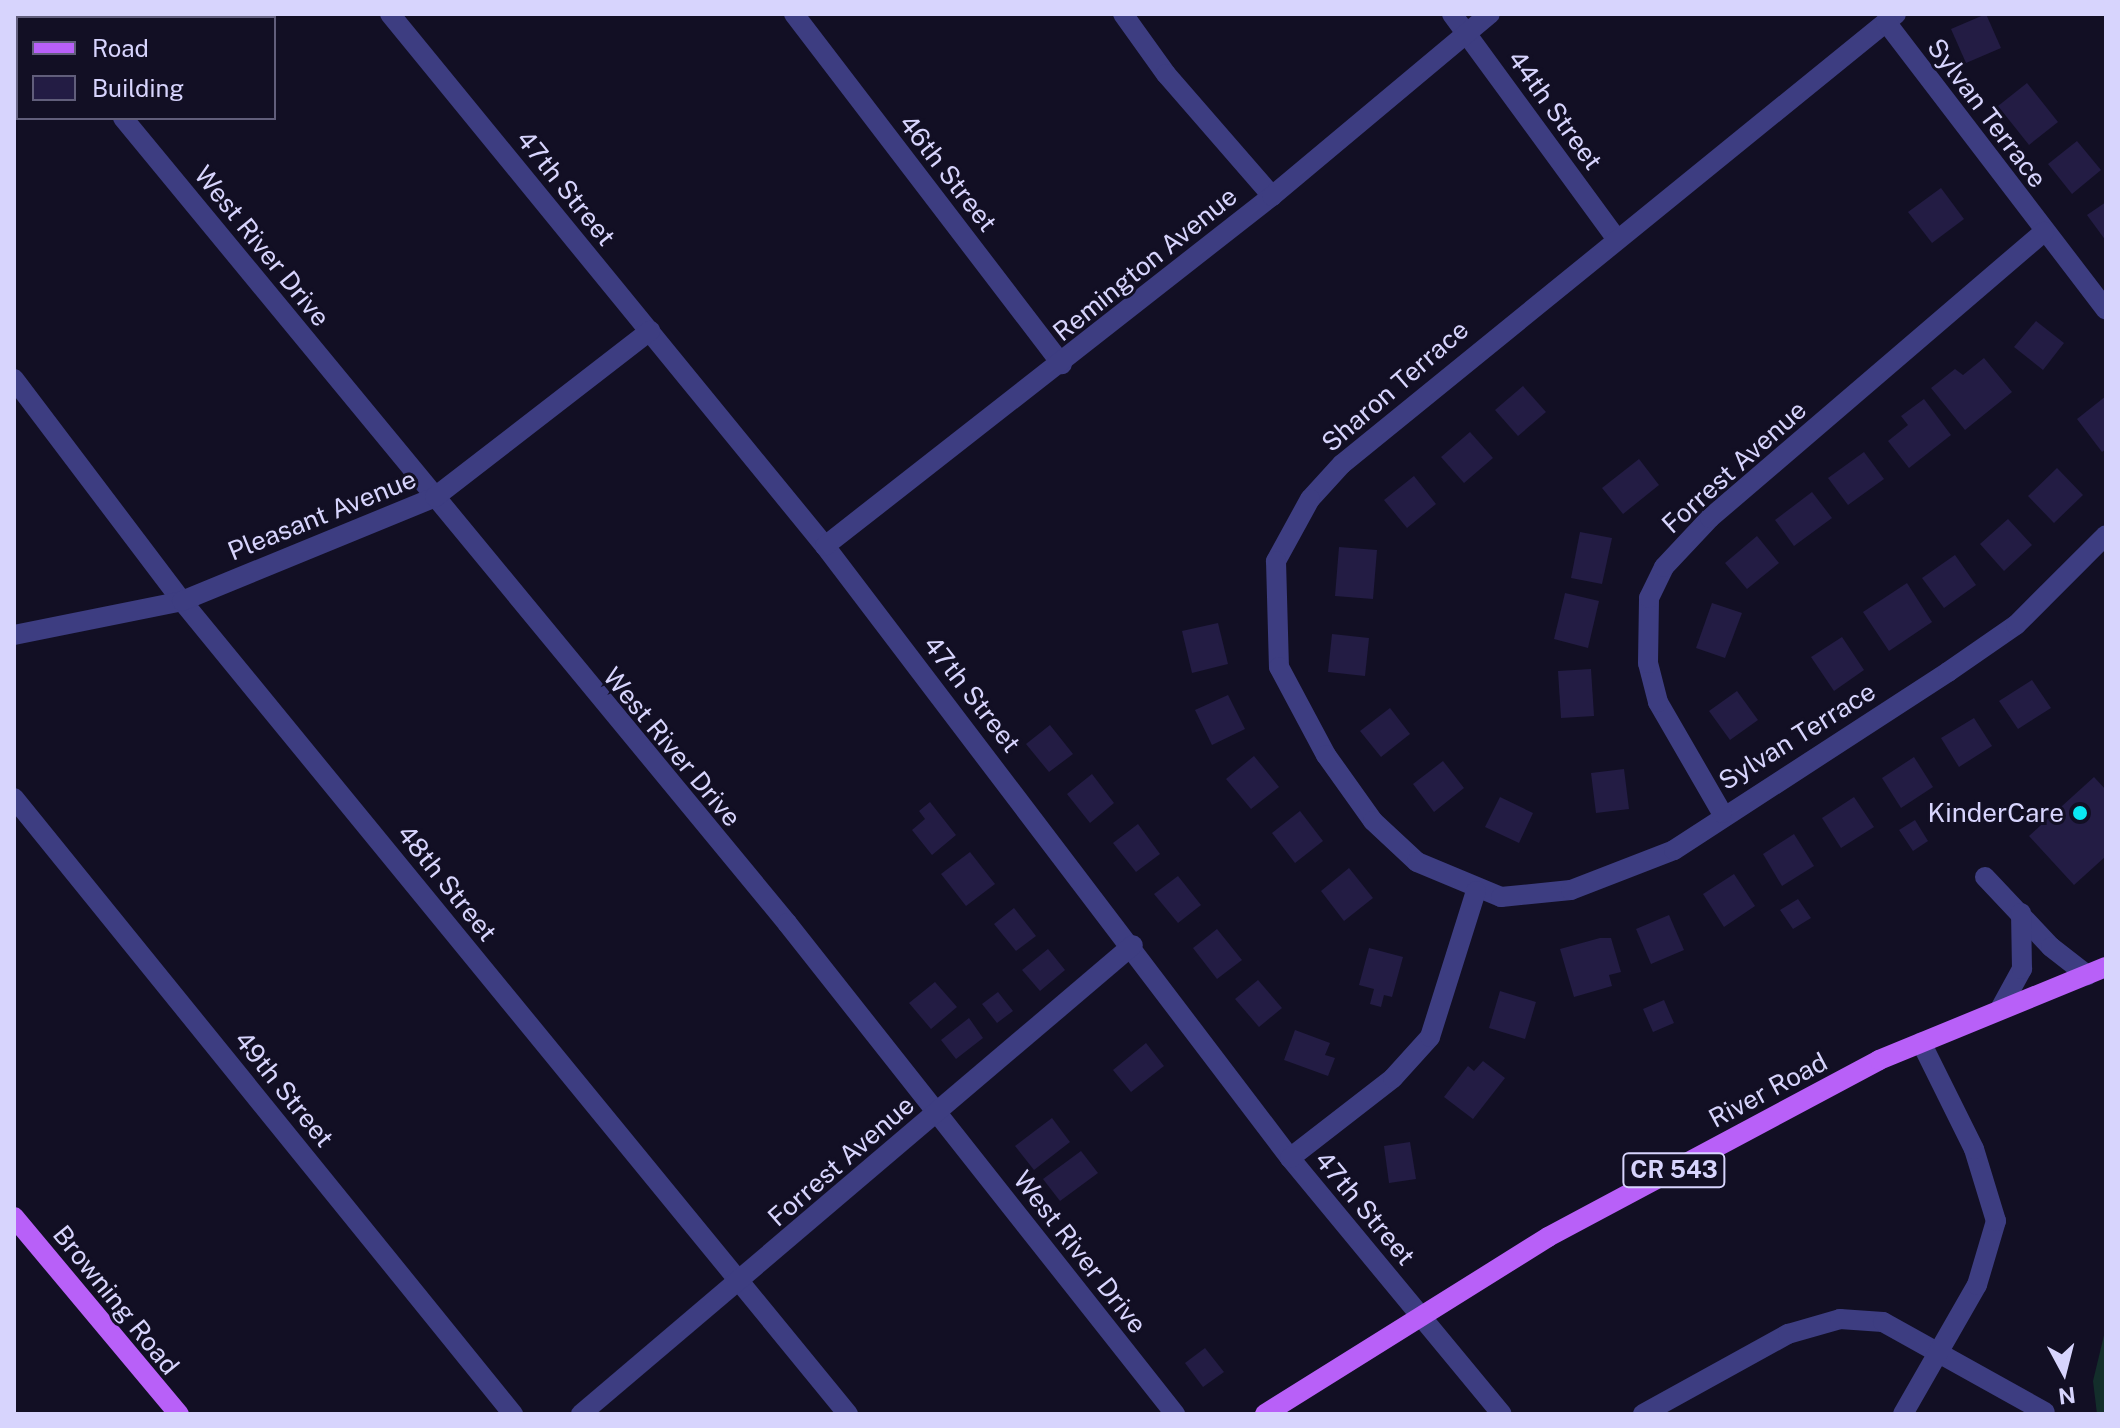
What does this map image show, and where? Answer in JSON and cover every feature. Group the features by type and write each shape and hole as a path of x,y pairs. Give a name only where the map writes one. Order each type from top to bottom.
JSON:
{"main road":[{"name":"River Road","path":"1265,1414 1548,1237 1921,1042 2097,971"},
{"name":"Browning Road","path":"14,1217 175,1412"}],"street":[{"name":"47th Street","path":"390,14 825,546 1133,945 1290,1158 1502,1414"},
{"name":"46th Street","path":"794,14 1062,364"},
{"path":"1123,14 1166,74 1272,196"},
{"name":"44th Street","path":"1452,14 1615,237"},
{"name":"Remington Avenue","path":"825,546 1062,364 1272,196 1490,14"},
{"name":"Sylvan Terrace","path":"1891,18 2044,232 2106,310"},
{"name":"Sharon Terrace","path":"1476,891 1417,862 1373,821 1295,705 1279,667 1273,632 1276,561 1310,499 1342,464 1615,237 1891,18"},
{"name":"West River Drive","path":"125,120 937,1113 1175,1414"},
{"name":"Forrest Avenue","path":"1722,813 1658,702 1648,663 1649,598 1664,567 1710,518 2044,232"},
{"name":"Pleasant Avenue","path":"14,635 182,601 435,497 650,331"},
{"name":"48th Street","path":"14,379 182,601 848,1414"},
{"name":"Sylvan Terrace","path":"1476,891 1501,897 1571,890 1674,850 1722,813 2016,625 2106,535"},
{"name":"49th Street","path":"14,798 504,1409"},
{"path":"1985,877 2021,913 2097,971"},
{"path":"1290,1158 1393,1078 1430,1037 1476,891"},
{"path":"2000,1009 2022,969 2021,913"},
{"name":"Forrest Avenue","path":"581,1414 741,1283 1133,945"},
{"path":"1903,1414 1977,1285 1996,1221 1974,1149 1921,1042"},
{"path":"1643,1414 1788,1334 1840,1319 1883,1322 2045,1412"}],"green space":[{"path":"2106,1327 2106,1414 2097,1414 2093,1381"}],"building":[{"path":"1986,14 2001,48 1966,63 1951,29"},
{"path":"2027,83 2058,122 2029,145 1998,106"},
{"path":"2077,141 2101,170 2072,194 2048,164"},
{"path":"1941,188 1964,219 1932,243 1908,212"},
{"path":"2106,202 2106,241 2087,215"},
{"path":"2036,321 2064,343 2043,370 2014,347"},
{"path":"1984,358 2012,392 1965,430 1931,388 1955,369 1963,375"},
{"path":"1523,386 1546,412 1518,436 1495,410"},
{"path":"2106,396 2106,449 2102,452 2077,419"},
{"path":"1924,399 1951,435 1909,468 1888,441 1908,425 1901,416"},
{"path":"1470,432 1493,458 1464,483 1441,457"},
{"path":"1864,452 1884,479 1848,505 1828,478"},
{"path":"1639,459 1659,485 1623,514 1602,488"},
{"path":"2057,468 2083,495 2054,523 2028,496"},
{"path":"1414,476 1436,504 1407,528 1384,500"},
{"path":"1812,492 1832,518 1794,546 1775,520"},
{"path":"2008,519 2032,545 2004,571 1980,544"},
{"path":"1580,532 1612,538 1602,584 1571,578"},
{"path":"1757,536 1779,563 1747,589 1725,563"},
{"path":"1339,547 1377,550 1373,599 1335,596"},
{"path":"1955,555 1976,585 1944,608 1922,578"},
{"path":"1907,583 1932,622 1889,651 1863,612"},
{"path":"1565,593 1599,601 1588,648 1554,639"},
{"path":"1712,603 1742,613 1725,658 1696,648"},
{"path":"1218,623 1228,664 1192,673 1182,631"},
{"path":"1332,634 1369,638 1365,676 1328,672"},
{"path":"1842,637 1864,670 1834,691 1811,657"},
{"path":"1591,669 1594,716 1561,718 1558,671"},
{"path":"2032,680 2051,708 2018,729 1999,701"},
{"path":"1737,691 1758,720 1730,740 1709,711"},
{"path":"1228,695 1245,729 1212,745 1195,710"},
{"path":"1390,708 1410,734 1381,757 1360,731"},
{"path":"1974,718 1992,746 1959,767 1941,738"},
{"path":"1050,725 1073,754 1049,772 1026,744"},
{"path":"1254,756 1279,787 1251,809 1226,779"},
{"path":"1914,757 1933,787 1901,808 1882,778"},
{"path":"1443,761 1464,788 1434,812 1413,784"},
{"path":"1624,769 1629,809 1596,813 1591,773"},
{"path":"1092,774 1114,803 1090,823 1067,794"},
{"name":"KinderCare","path":"2094,777 2106,790 2106,856 2074,885 2029,836"},
{"path":"1500,797 1533,813 1519,843 1485,827"},
{"path":"1854,797 1874,827 1841,848 1822,818"},
{"path":"930,802 956,835 932,855 912,830 925,819 919,811"},
{"path":"1300,811 1323,841 1295,863 1272,833"},
{"path":"1915,820 1928,841 1913,851 1899,830"},
{"path":"1138,824 1160,854 1136,872 1113,843"},
{"path":"1794,834 1814,866 1782,886 1763,854"},
{"path":"970,852 995,884 966,906 941,874"},
{"path":"1349,868 1373,898 1344,921 1321,891"},
{"path":"1734,874 1755,906 1724,927 1703,894"},
{"path":"1178,876 1201,905 1178,923 1154,894"},
{"path":"1798,899 1811,918 1793,929 1780,910"},
{"path":"1014,908 1036,936 1016,951 994,924"},
{"path":"1669,915 1684,950 1651,964 1636,929"},
{"path":"1217,929 1242,960 1217,979 1193,948"},
{"path":"1611,938 1621,972 1609,975 1612,986 1574,997 1560,949"},
{"path":"1369,948 1403,957 1392,997 1384,995 1381,1007 1370,1004 1374,989 1359,985"},
{"path":"1048,949 1065,970 1040,991 1022,970"},
{"path":"1258,980 1282,1008 1259,1027 1235,999"},
{"path":"935,982 957,1007 931,1029 909,1003"},
{"path":"1500,991 1536,1002 1525,1039 1489,1028"},
{"path":"998,992 1013,1011 997,1023 982,1004"},
{"path":"1664,1000 1674,1023 1653,1032 1643,1009"},
{"path":"969,1018 983,1038 956,1059 941,1040"},
{"path":"1295,1030 1330,1043 1325,1055 1335,1058 1328,1076 1284,1060"},
{"path":"1146,1043 1164,1066 1131,1092 1113,1070"},
{"path":"1483,1061 1505,1078 1473,1119 1444,1097 1468,1066 1474,1071"},
{"path":"1052,1118 1070,1142 1034,1170 1015,1146"},
{"path":"1410,1142 1416,1179 1389,1183 1384,1146"},
{"path":"1081,1151 1098,1173 1060,1201 1043,1179"},
{"path":"1205,1348 1224,1372 1203,1387 1185,1363"}],"place":[{"name":"KinderCare","path":"2080,813"}]}
